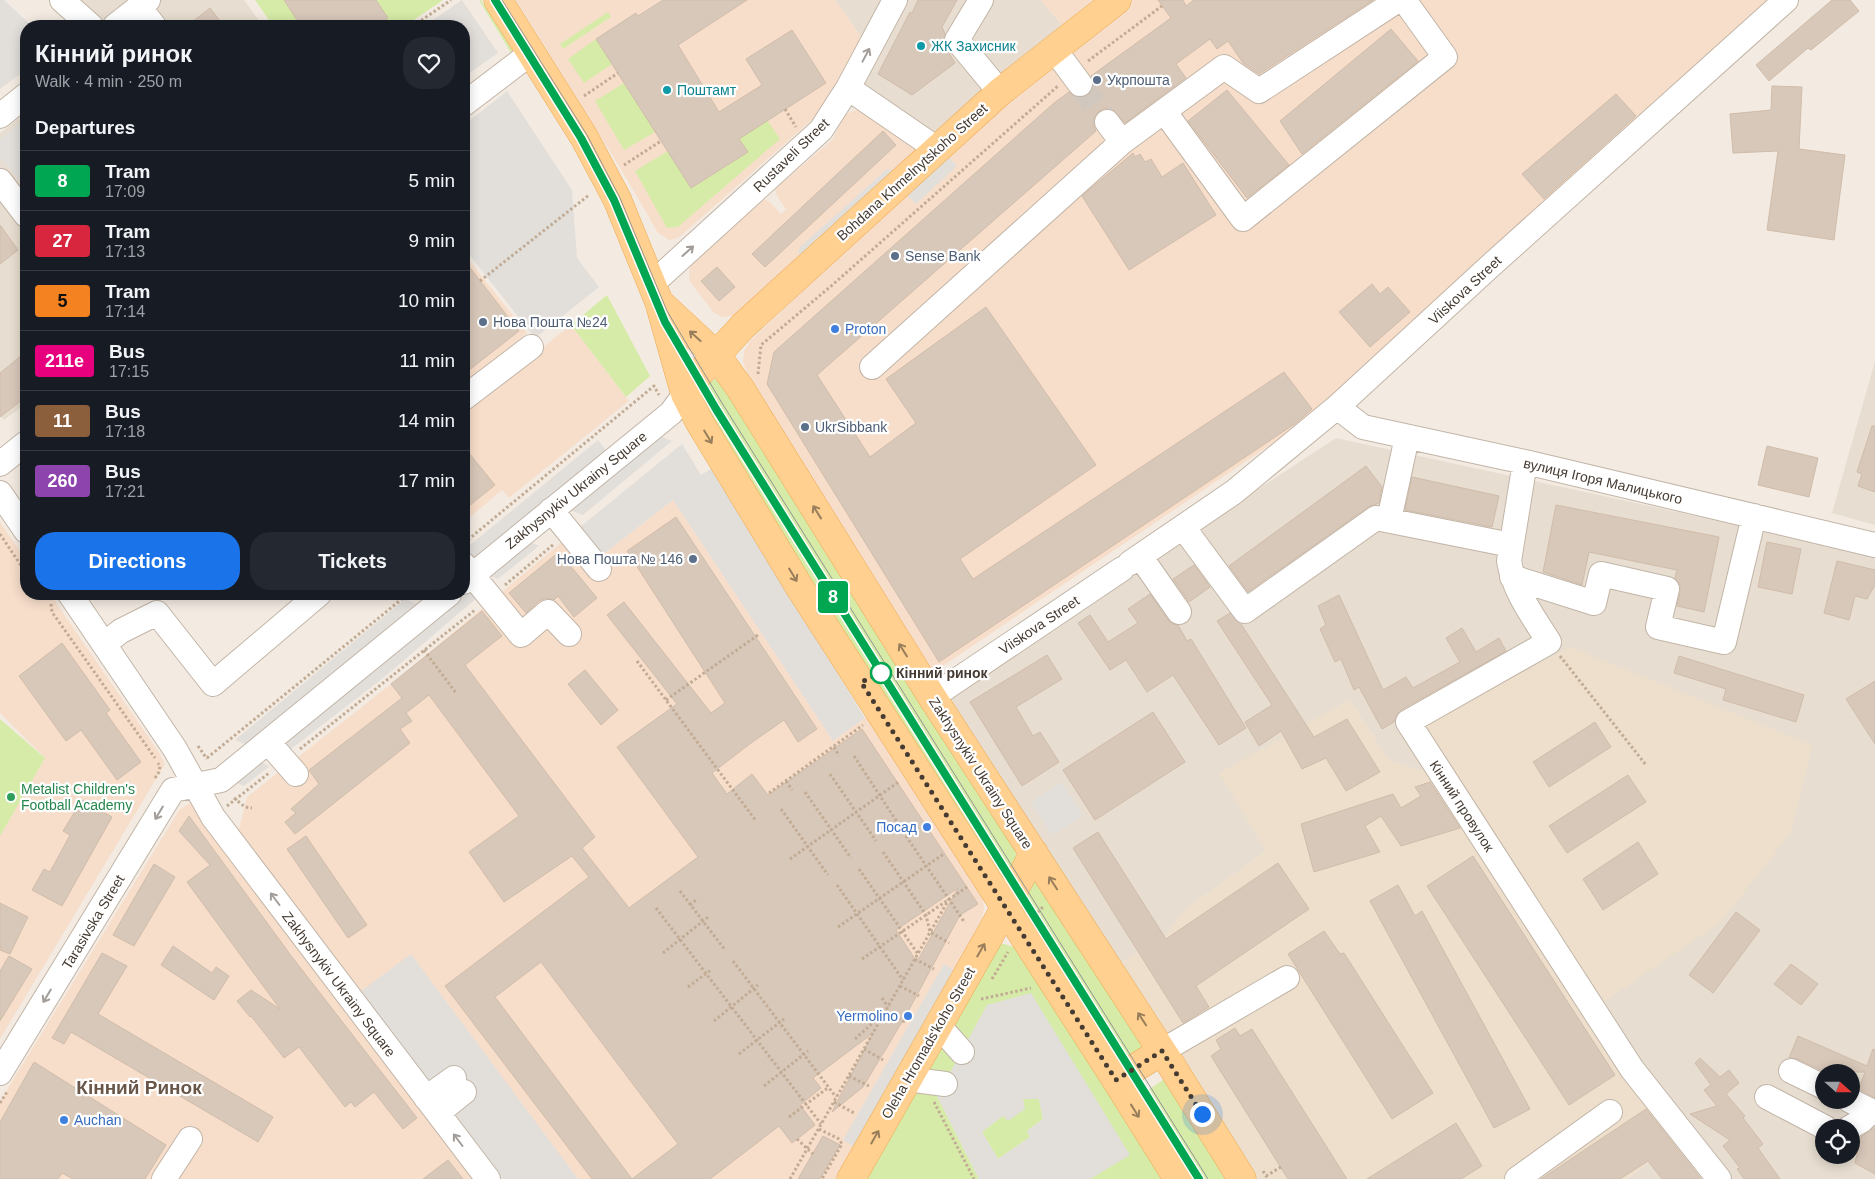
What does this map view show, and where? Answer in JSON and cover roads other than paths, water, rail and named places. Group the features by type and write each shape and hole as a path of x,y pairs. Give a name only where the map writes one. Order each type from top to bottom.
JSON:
{"main road":[{"path":"498,0 584,137 617,199 656,293 673,396 700,423 800,588 1178,1179"},
{"name":"Bohdana Khmelnytskoho Street","path":"673,396 698,375 743,326 1000,92 1054,49 1102,4"},
{"name":"Zakhysnykiv Ukrainy Square","path":"656,293 716,355 740,388 932,697 1162,1051 1254,1178"},
{"name":"Oleha Hromadsʹkoho Street","path":"851,1179 1034,853"},
{"path":"1116,1080 1162,1051"}],"street":[{"path":"62,0 84,20"},
{"name":"Rustaveli Street","path":"656,293 821,130 848,88 895,0"},
{"path":"981,0 957,40 1000,92"},
{"path":"872,367 1122,142 1224,67 1259,91 1398,0"},
{"path":"1164,111 1243,219 1445,58 1404,0"},
{"name":"Viiskova Street","path":"932,697 1234,492 1337,407 1785,0"},
{"path":"123,20 143,4 151,20"},
{"path":"1054,49 1076,78"},
{"path":"470,99 531,53"},
{"path":"848,88 937,149"},
{"path":"0,116 20,101"},
{"path":"1107,122 1122,142"},
{"path":"0,181 20,207"},
{"path":"470,393 531,347"},
{"name":"Zakhysnykiv Ukrainy Square","path":"470,572 551,510 671,413 673,396"},
{"name":"вулиця Ігоря Малицького","path":"1337,407 1363,427 1524,462 1875,545"},
{"path":"1389,520 1406,437"},
{"path":"0,464 20,448"},
{"path":"1524,462 1509,561 1512,576 1594,603 1601,574 1667,589 1658,627 1724,642 1754,516"},
{"path":"0,493 20,522"},
{"path":"551,510 599,569"},
{"path":"1183,526 1245,611 1376,518 1511,546"},
{"path":"1131,563 1179,612"},
{"name":"Кінний провулок","path":"1512,576 1525,604 1549,642 1408,722 1632,1069 1719,1179"},
{"path":"470,577 521,635 548,612 569,634"},
{"name":"Zakhysnykiv Ukrainy Square","path":"61,600 104,644 175,749 213,817 488,1179"},
{"path":"104,644 121,631 157,613 213,684 312,600"},
{"path":"195,786 221,780 433,600"},
{"path":"268,742 290,768"},
{"name":"Tarasivska Street","path":"0,1072 173,790 195,786"},
{"path":"1162,1051 1287,978"},
{"path":"938,1025 962,1052"},
{"path":"1791,1071 1815,1083"},
{"path":"907,1079 938,1090"},
{"path":"432,1106 459,1085"},
{"path":"1767,1097 1815,1122"},
{"path":"1860,1106 1873,1112 1860,1122"},
{"path":"1517,1179 1610,1112"},
{"path":"164,1179 190,1139"}],"tunnel":[{"path":"1080,84 1107,122"}],"tram line":[{"name":"8","path":"495,0 581,138 614,200 665,322 698,375 716,409 1199,1179"},
{"path":"502,0 587,135 620,198 667,311 722,403 1208,1179"},
{"path":"659,308 665,322 716,409 1089,1003"},
{"path":"1174,1139 1199,1179"}],"place":[{"name":"ЖК Захисник","path":"921,46"},
{"name":"Укрпошта","path":"1097,80"},
{"name":"Поштамт","path":"667,90"},
{"name":"Sense Bank","path":"895,256"},
{"name":"Нова Пошта №24","path":"483,322"},
{"name":"Proton","path":"835,329"},
{"name":"UkrSibbank","path":"805,427"},
{"name":"Нова Пошта № 146","path":"693,559"},
{"name":"Кінний ринок","path":"881,673"},
{"name":"Metalist Children's Football Academy","path":"11,797"},
{"name":"Посад","path":"927,827"},
{"name":"Yermolino","path":"908,1016"},
{"name":"Auchan","path":"64,1120"}],"district":[{"name":"Кінний Ринок","path":"139,1087"}]}
